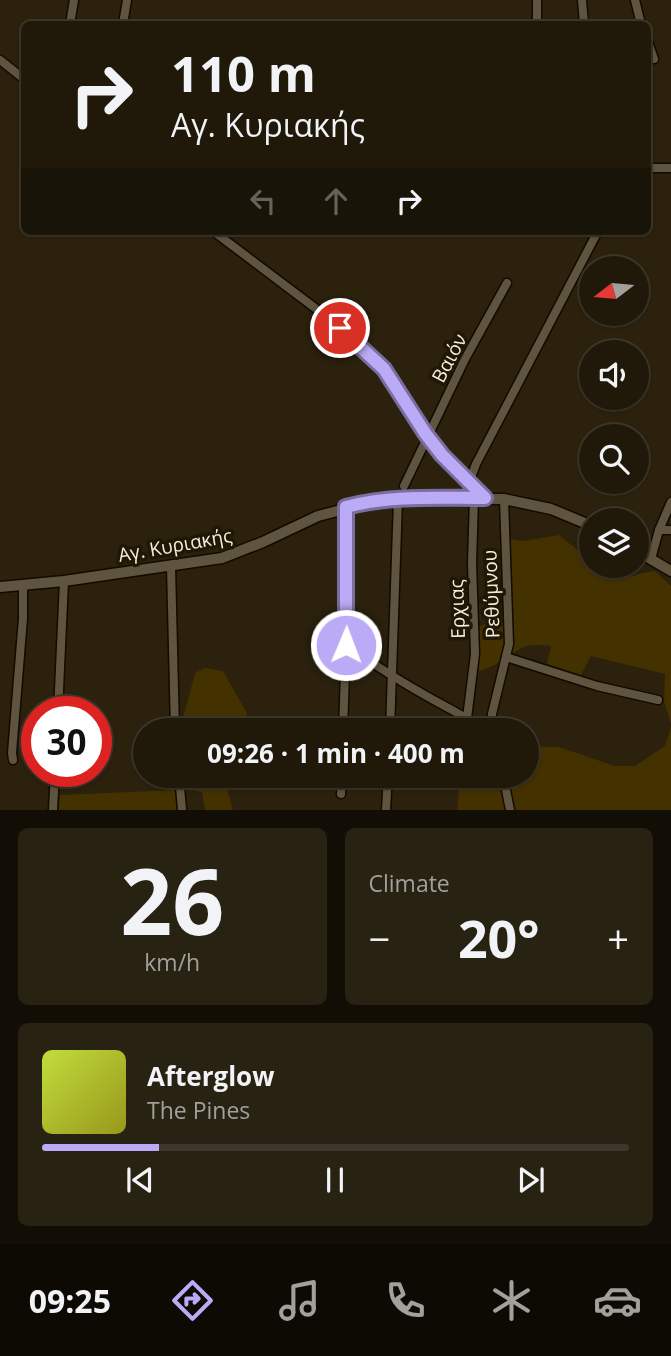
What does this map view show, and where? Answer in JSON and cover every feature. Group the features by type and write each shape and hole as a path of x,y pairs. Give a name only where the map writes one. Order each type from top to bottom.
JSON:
{"street":[{"path":"70,21 74,0"},
{"path":"124,21 127,0"},
{"path":"537,0 537,21"},
{"path":"582,0 584,21"},
{"path":"635,0 640,21"},
{"path":"651,50 654,59"},
{"path":"0,60 21,77"},
{"path":"651,168 671,168"},
{"path":"218,235 361,345 384,369 427,435 480,498"},
{"path":"469,482 596,235"},
{"name":"Βαιόν","path":"404,486 465,359 508,283"},
{"name":"Ερχιας","path":"467,718 475,654 472,563 480,498"},
{"name":"Αγ. Κυριακής","path":"0,587 64,581 222,558 305,522 346,507 372,502 503,499 551,509 579,521"},
{"name":"Ρεθύμνου","path":"493,718 510,630 503,499"},
{"path":"391,718 398,500"},
{"path":"671,502 651,559 671,571"},
{"path":"343,718 346,507"},
{"path":"659,530 671,530"},
{"path":"171,566 175,718"},
{"path":"59,696 64,581"},
{"path":"13,760 23,584"},
{"path":"324,627 393,676 467,718"},
{"path":"506,657 597,686 658,700"},
{"path":"53,810 54,787"},
{"path":"180,788 183,810"},
{"path":"341,788 341,794"},
{"path":"386,810 387,788"},
{"path":"506,788 510,810"}],"shaded area":[{"path":"559,535 579,551 579,578 649,578 649,572 655,571 671,586 671,724 664,701 665,674 591,656 581,675 547,664 551,646 541,645 522,648 496,664 476,672 479,657 478,627 512,612 510,539 524,541"},
{"path":"205,668 223,671 247,713 246,718 183,718 195,673"},
{"path":"671,727 671,810 457,810 459,788 539,788 539,747 559,747 615,766 635,766 665,746"},
{"path":"227,788 233,810 205,810 202,792 188,789"},
{"path":"177,790 178,810 59,810 60,795"}],"route":[{"path":"340,328 384,369 442,455 485,498 426,498 346,507 346,645"}]}
